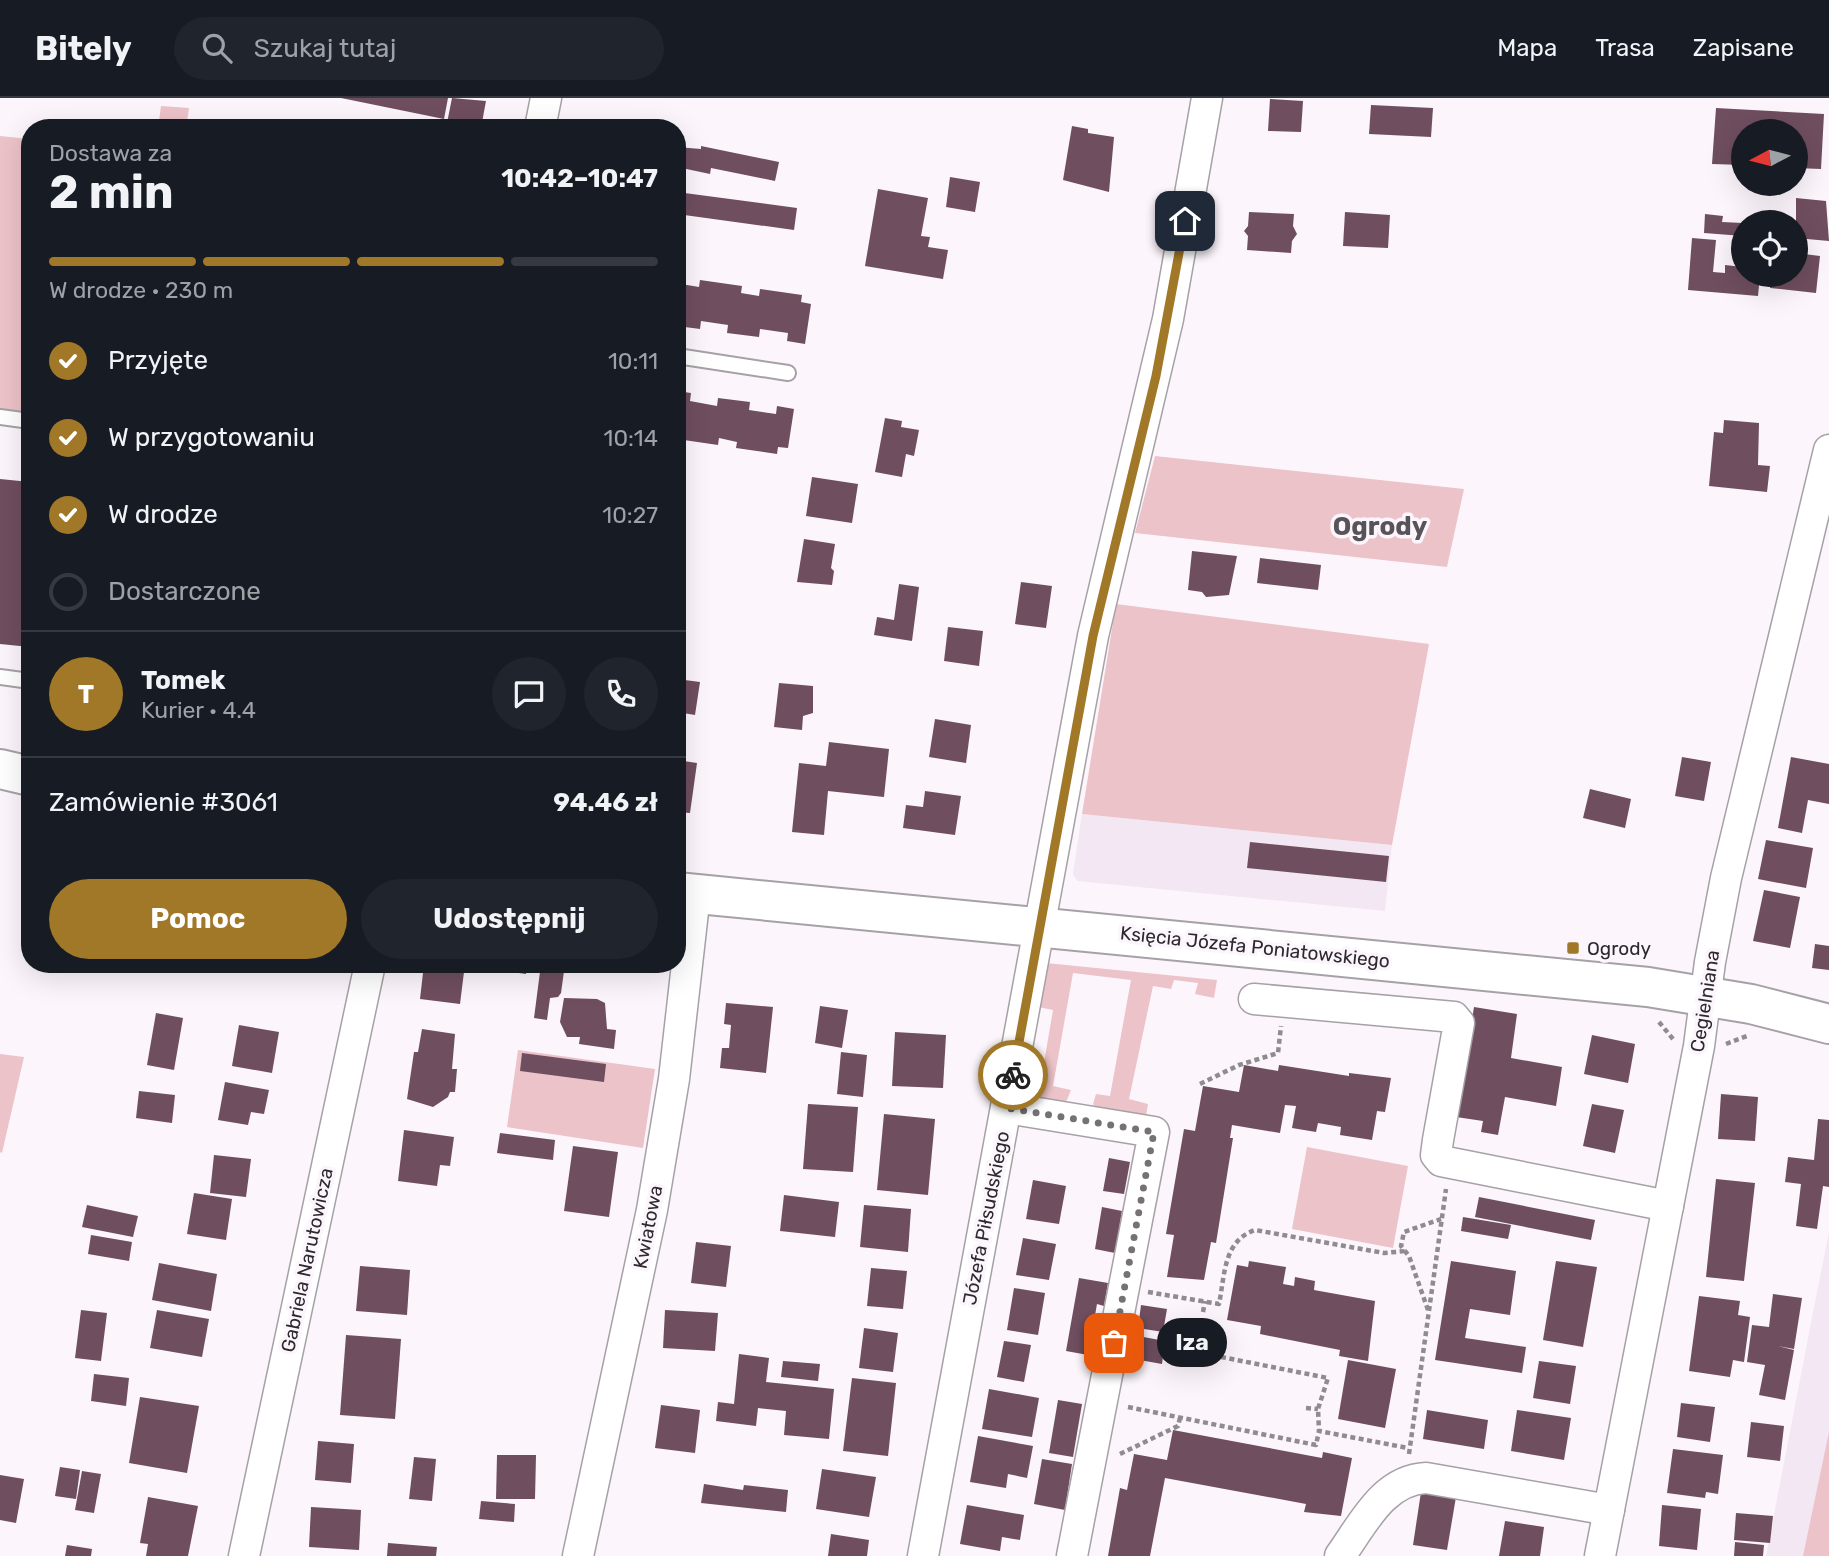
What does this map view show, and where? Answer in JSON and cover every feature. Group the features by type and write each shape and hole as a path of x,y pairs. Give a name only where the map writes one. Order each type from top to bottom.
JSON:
{"street":[{"path":"542,119 546,98"},
{"name":"Józefa Piłsudskiego","path":"923,1556 1104,584 1168,319 1207,98"},
{"name":"Cegielniana","path":"1600,1556 1668,1206 1726,878 1829,450"},
{"path":"0,769 21,774"},
{"name":"Księcia Józefa Poniatowskiego","path":"686,893 1041,926 1706,995 1829,1024"},
{"name":"Gabriela Narutowicza","path":"244,1556 368,973"},
{"name":"Kwiatowa","path":"578,1556 652,1210 674,1079 681,973"},
{"path":"1254,999 1454,1017 1459,1023 1436,1156 1449,1163 1668,1206"},
{"path":"1007,1108 1154,1132 1072,1556"},
{"path":"1340,1556 1384,1496 1396,1485 1411,1479 1426,1478 1609,1510"}],"lane":[{"path":"686,357 788,373"},
{"path":"0,417 21,420"},
{"path":"0,677 21,680"}],"path":[{"path":"1200,1084 1239,1065 1278,1053 1281,1026"},
{"path":"1411,1479 1408,1448 1449,1163"},
{"path":"1428,1311 1406,1251 1401,1246 1404,1232 1441,1219"},
{"path":"1144,1291 1219,1304 1230,1248 1236,1240 1255,1230 1384,1253 1406,1251"},
{"path":"1203,1312 1205,1301"},
{"path":"1121,1405 1316,1445 1319,1431 1318,1409 1328,1378 1196,1352"},
{"path":"1306,1408 1318,1409"},
{"path":"1110,1459 1178,1426 1180,1418"},
{"path":"1319,1431 1408,1448"}],"shaded area":[{"path":"161,106 189,108 187,119 159,119"},
{"path":"0,136 21,138 21,411 0,409"},
{"path":"1155,456 1464,489 1447,567 1135,533"},
{"path":"1116,604 1429,644 1392,845 1082,814"},
{"path":"1082,814 1392,845 1385,911 1077,881 1073,874"},
{"path":"1046,963 1217,980 1214,998 1195,994 1198,983 1174,980 1171,989 1153,986 1129,1099 1148,1104 1146,1116 1134,1119 1100,1113 1093,1104 1096,1094 1110,1096 1131,980 1073,973 1053,1086 1071,1090 1067,1100 1057,1103 1047,1102 1027,1091 1025,1077 1041,1080 1053,1010 1038,1007"},
{"path":"518,1050 655,1069 643,1148 507,1127"},
{"path":"0,1054 24,1057 2,1153 0,1152"},
{"path":"1307,1147 1408,1166 1393,1248 1292,1229"},
{"path":"1829,1232 1829,1556 1766,1556 1815,1302"},
{"path":"1829,1432 1829,1556 1803,1556"}],"building":[{"path":"341,98 448,98 444,119"},
{"path":"452,98 486,101 483,119 448,119"},
{"path":"1270,99 1303,101 1301,132 1268,131"},
{"path":"1371,105 1433,108 1431,137 1369,134"},
{"path":"1716,108 1824,114 1821,169 1808,168 1808,119 1731,119 1731,165 1712,164"},
{"path":"1072,126 1088,129 1088,133 1114,137 1109,192 1063,180"},
{"path":"701,146 779,162 775,181 711,168 710,174 686,169 686,148 701,149"},
{"path":"950,177 980,182 975,212 946,207"},
{"path":"878,189 928,198 921,236 930,237 928,247 948,250 943,279 865,266"},
{"path":"686,193 797,208 794,230 686,215"},
{"path":"1796,198 1826,201 1829,241 1808,239 1808,210 1796,210"},
{"path":"1249,212 1294,214 1293,226 1297,234 1292,241 1291,253 1247,250 1248,236 1244,231 1248,226"},
{"path":"1345,212 1390,215 1388,248 1343,246"},
{"path":"1705,214 1723,216 1722,222 1731,222 1731,235 1704,233"},
{"path":"1692,238 1716,240 1713,272 1725,273 1725,265 1731,266 1731,287 1759,287 1758,296 1688,290"},
{"path":"1808,254 1820,256 1816,293 1770,288 1808,287"},
{"path":"700,280 742,286 741,293 759,296 760,289 802,295 801,302 811,304 805,344 787,341 788,333 760,329 759,337 727,333 728,325 701,321 700,329 686,327 686,285 699,287"},
{"path":"686,392 691,393 690,401 717,406 718,398 750,402 749,410 776,414 777,406 794,409 788,448 778,447 777,454 736,448 737,442 719,438 718,445 686,440"},
{"path":"885,418 902,421 901,427 919,430 914,456 906,454 902,477 875,472"},
{"path":"1724,420 1759,423 1758,465 1770,466 1767,492 1709,486 1714,432 1723,433"},
{"path":"812,477 858,484 852,523 806,516"},
{"path":"0,479 21,481 21,646 0,644"},
{"path":"804,539 835,544 831,568 834,571 832,585 797,582"},
{"path":"1192,551 1237,556 1229,595 1206,597 1202,592 1188,590"},
{"path":"1260,558 1321,565 1318,590 1257,583"},
{"path":"1021,582 1052,586 1046,628 1015,624"},
{"path":"899,584 919,587 912,641 874,635 877,617 894,620"},
{"path":"948,627 983,631 979,666 944,661"},
{"path":"686,680 700,682 695,715 686,714"},
{"path":"779,683 813,686 813,713 803,716 802,730 774,727"},
{"path":"935,719 971,725 966,763 929,757"},
{"path":"829,742 889,749 884,797 828,791 824,835 792,832 799,763 826,766"},
{"path":"1682,757 1711,762 1704,801 1675,796"},
{"path":"1791,757 1829,764 1829,804 1808,800 1802,833 1778,828"},
{"path":"686,761 697,763 690,813 686,813"},
{"path":"1590,789 1631,799 1625,828 1583,818"},
{"path":"925,791 961,796 955,835 903,828 906,805 923,807"},
{"path":"1766,840 1813,848 1806,888 1758,879"},
{"path":"1250,842 1389,856 1386,882 1247,868"},
{"path":"1764,890 1800,897 1790,948 1753,941"},
{"path":"1815,944 1829,946 1829,970 1812,968"},
{"path":"423,973 464,973 460,1004 420,999"},
{"path":"540,973 564,973 561,993 558,997 550,998 547,1020 534,1018"},
{"path":"564,998 597,999 605,1003 607,1029 616,1030 614,1049 579,1044 580,1037 567,1037 560,1022"},
{"path":"726,1003 773,1007 766,1073 720,1068 722,1048 729,1048 731,1025 724,1024"},
{"path":"820,1006 848,1010 842,1048 815,1043"},
{"path":"1474,1007 1517,1014 1511,1058 1562,1067 1556,1106 1505,1097 1498,1135 1481,1132 1483,1121 1456,1117"},
{"path":"156,1013 183,1018 174,1070 147,1065"},
{"path":"239,1025 279,1032 272,1073 232,1066"},
{"path":"422,1029 455,1034 452,1069 457,1069 455,1092 450,1092 448,1097 433,1107 407,1099 414,1052 418,1052"},
{"path":"895,1032 946,1035 943,1088 892,1086"},
{"path":"1592,1035 1635,1044 1628,1083 1584,1074"},
{"path":"841,1052 867,1055 863,1097 837,1094"},
{"path":"522,1053 606,1064 604,1082 520,1071"},
{"path":"1244,1065 1278,1071 1279,1065 1349,1076 1349,1073 1391,1078 1385,1112 1377,1111 1372,1140 1340,1135 1341,1127 1318,1123 1316,1132 1292,1128 1296,1106 1285,1105 1280,1133 1232,1125 1230,1138 1233,1138 1216,1243 1211,1242 1204,1280 1167,1277 1174,1235 1166,1234 1184,1129 1195,1131 1203,1086 1239,1092"},
{"path":"225,1082 269,1090 264,1114 251,1112 248,1125 218,1120"},
{"path":"139,1091 175,1095 172,1123 136,1118"},
{"path":"1721,1094 1758,1097 1755,1141 1718,1139"},
{"path":"808,1104 858,1107 853,1172 803,1169"},
{"path":"1592,1104 1624,1110 1615,1153 1583,1146"},
{"path":"884,1114 935,1119 928,1195 877,1190"},
{"path":"1818,1119 1829,1120 1829,1187 1823,1186 1817,1229 1796,1226 1801,1184 1785,1182 1788,1157 1814,1160"},
{"path":"404,1130 454,1137 450,1166 440,1165 437,1186 398,1181"},
{"path":"500,1133 555,1140 553,1160 497,1153"},
{"path":"573,1146 618,1152 609,1217 564,1211"},
{"path":"214,1155 251,1159 246,1197 210,1193"},
{"path":"1109,1158 1130,1162 1124,1194 1103,1191"},
{"path":"1716,1179 1755,1183 1744,1281 1706,1277"},
{"path":"1033,1180 1066,1186 1059,1224 1026,1219"},
{"path":"194,1193 232,1199 226,1240 187,1234"},
{"path":"784,1195 839,1202 835,1237 780,1231"},
{"path":"1479,1197 1595,1220 1591,1240 1475,1217"},
{"path":"87,1205 138,1216 133,1237 82,1227"},
{"path":"864,1205 911,1209 908,1252 860,1247"},
{"path":"1102,1207 1122,1211 1115,1253 1095,1249"},
{"path":"1463,1217 1511,1225 1508,1239 1461,1231"},
{"path":"91,1235 132,1242 129,1261 88,1254"},
{"path":"1023,1238 1056,1244 1049,1280 1016,1275"},
{"path":"696,1242 731,1246 726,1287 691,1283"},
{"path":"1249,1261 1286,1267 1283,1284 1294,1286 1295,1277 1315,1281 1314,1290 1375,1301 1368,1361 1339,1356 1340,1350 1260,1334 1261,1326 1227,1320 1237,1265 1248,1267"},
{"path":"1451,1261 1516,1271 1510,1315 1470,1309 1465,1338 1526,1347 1522,1373 1435,1360"},
{"path":"1556,1261 1597,1267 1583,1347 1543,1340"},
{"path":"159,1263 217,1274 211,1311 152,1300"},
{"path":"360,1266 410,1270 407,1315 356,1311"},
{"path":"871,1268 907,1271 903,1309 867,1306"},
{"path":"1079,1278 1108,1283 1104,1306 1097,1304 1088,1355 1066,1351"},
{"path":"1014,1288 1045,1293 1038,1335 1007,1330"},
{"path":"1773,1294 1802,1298 1794,1349 1778,1346 1794,1350 1785,1400 1759,1395 1765,1365 1747,1362 1752,1325 1769,1327"},
{"path":"1699,1296 1740,1301 1738,1315 1750,1317 1744,1362 1733,1360 1730,1377 1689,1371"},
{"path":"1141,1305 1167,1309 1163,1332 1138,1328"},
{"path":"81,1310 107,1313 101,1361 75,1358"},
{"path":"157,1310 209,1319 202,1357 150,1348"},
{"path":"665,1310 718,1313 715,1351 663,1348"},
{"path":"864,1328 898,1333 893,1372 859,1368"},
{"path":"346,1335 401,1339 395,1419 340,1415"},
{"path":"1138,1336 1165,1341 1162,1364 1134,1359"},
{"path":"1004,1341 1031,1345 1024,1382 997,1377"},
{"path":"739,1354 769,1358 766,1382 834,1389 829,1439 784,1435 786,1411 758,1408 756,1426 716,1421 718,1402 734,1404"},
{"path":"1348,1360 1396,1369 1385,1428 1338,1419"},
{"path":"783,1361 820,1364 818,1381 781,1377"},
{"path":"1539,1361 1576,1366 1570,1404 1533,1398"},
{"path":"94,1374 129,1378 126,1406 91,1401"},
{"path":"852,1378 896,1383 888,1456 843,1451"},
{"path":"989,1389 1039,1398 1032,1437 982,1429"},
{"path":"140,1397 199,1406 187,1473 129,1463"},
{"path":"1058,1400 1082,1404 1073,1457 1049,1453"},
{"path":"1681,1403 1715,1407 1710,1442 1677,1437"},
{"path":"661,1405 700,1410 695,1453 655,1448"},
{"path":"1427,1410 1488,1420 1484,1449 1423,1439"},
{"path":"1517,1410 1571,1418 1564,1460 1511,1451"},
{"path":"1751,1422 1784,1426 1780,1461 1747,1457"},
{"path":"1173,1430 1322,1458 1323,1452 1352,1458 1341,1516 1304,1512 1306,1504 1165,1478 1150,1556 1108,1556 1120,1488 1127,1490 1134,1454 1167,1460"},
{"path":"978,1436 1033,1446 1027,1478 1008,1474 1006,1488 970,1482"},
{"path":"318,1441 354,1444 351,1483 315,1480"},
{"path":"1673,1449 1723,1455 1718,1494 1706,1492 1705,1498 1667,1493"},
{"path":"497,1455 536,1455 535,1499 496,1499"},
{"path":"414,1457 436,1459 432,1501 409,1499"},
{"path":"1042,1459 1072,1464 1065,1510 1034,1504"},
{"path":"60,1467 80,1470 76,1499 55,1496"},
{"path":"822,1469 876,1477 869,1517 816,1509"},
{"path":"82,1471 101,1474 94,1513 75,1510"},
{"path":"0,1475 24,1479 16,1523 0,1520"},
{"path":"704,1484 743,1490 744,1485 788,1490 786,1512 701,1503"},
{"path":"1421,1492 1456,1497 1447,1550 1413,1545"},
{"path":"148,1497 198,1506 188,1556 146,1556 148,1544 140,1543"},
{"path":"481,1501 515,1504 514,1522 479,1519"},
{"path":"967,1505 1024,1515 1020,1540 1002,1537 1000,1551 960,1544"},
{"path":"1662,1505 1701,1509 1697,1550 1659,1546"},
{"path":"311,1507 361,1510 359,1550 309,1547"},
{"path":"1736,1513 1773,1516 1770,1543 1734,1540"},
{"path":"1505,1521 1544,1527 1540,1556 1499,1556"},
{"path":"831,1534 869,1540 867,1556 828,1556"},
{"path":"1735,1542 1764,1545 1763,1556 1734,1556"},
{"path":"388,1543 437,1547 436,1556 387,1556"},
{"path":"67,1545 92,1549 91,1556 65,1556"}],"way so far":[{"path":"1013,1075 1007,1108 1154,1132 1114,1343"}],"place":[{"name":"Ogrody","path":"1573,948"},
{"name":"Iza","path":"1114,1343"}],"district":[{"name":"Ogrody","path":"1380,526"}],"route":[{"path":"1013,1075 1093,636 1156,376 1185,221"}]}
